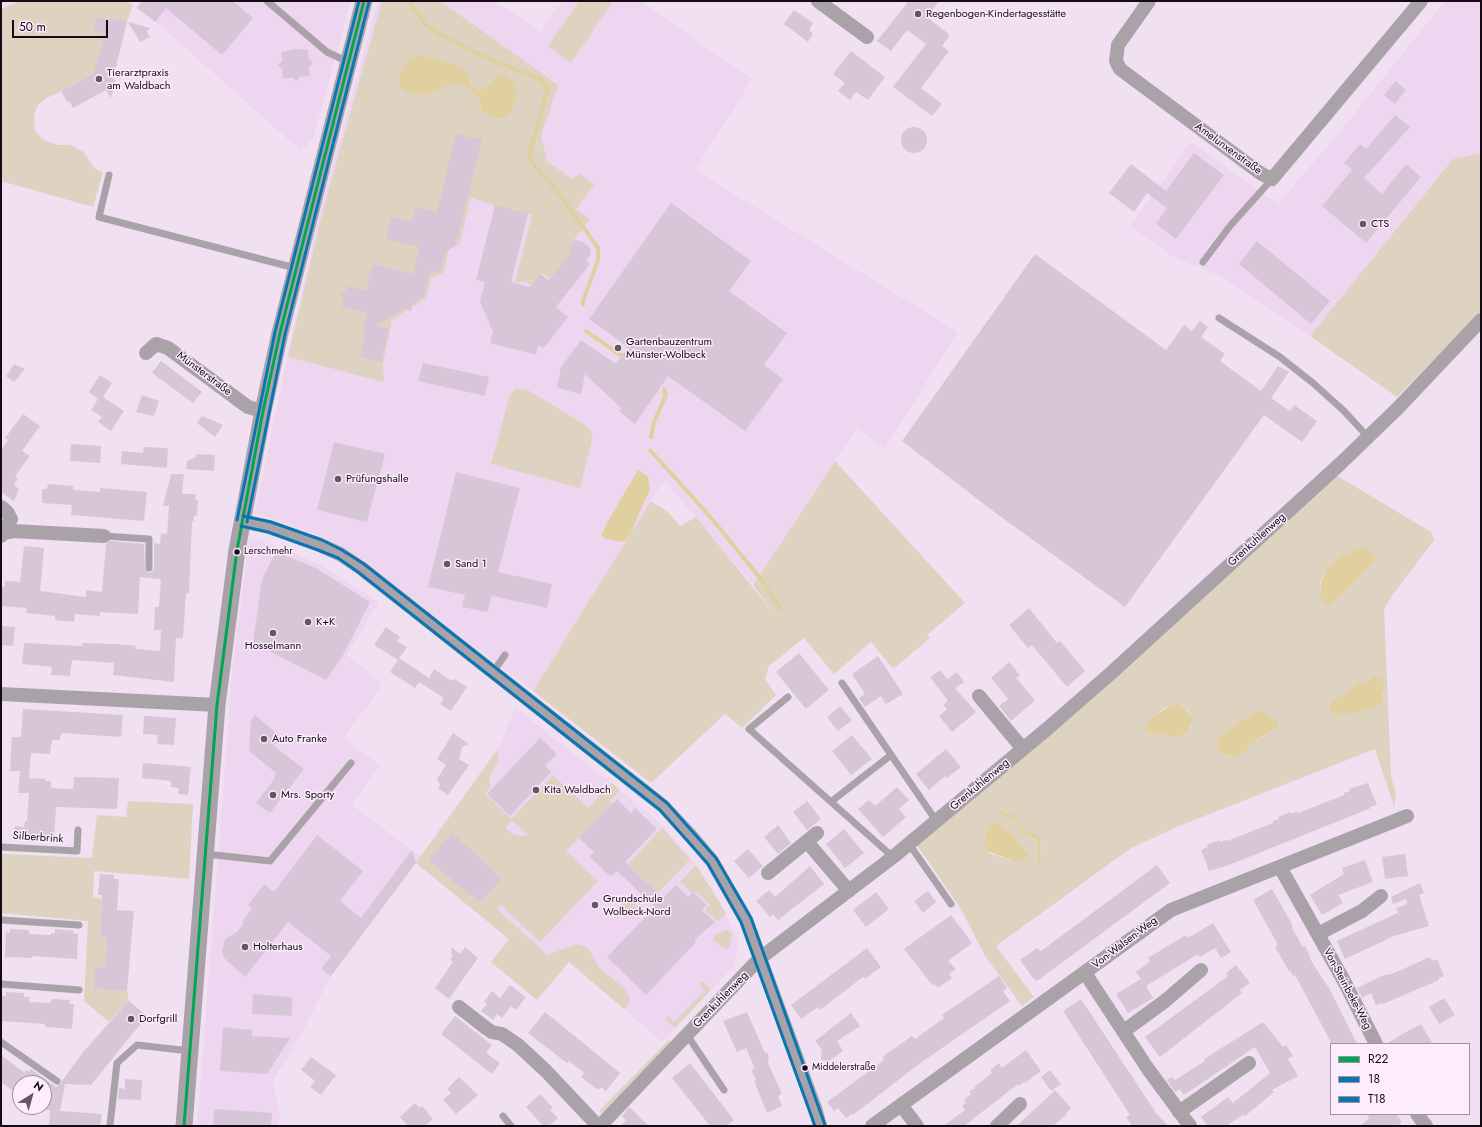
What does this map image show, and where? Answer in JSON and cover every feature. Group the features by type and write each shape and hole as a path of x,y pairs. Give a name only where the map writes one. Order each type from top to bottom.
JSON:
{"street":[{"path":"184,1126 204,854 217,705 242,521 263,411 295,268 364,1"},
{"path":"818,1 867,37"},
{"name":"Amelunxenstraße","path":"1150,1 1118,45 1116,61 1120,69 1260,173 1272,179 1421,1"},
{"name":"Grenkuhlenweg","path":"459,1006 492,1032 502,1034 518,1045 546,1071 599,1126 759,959 937,822 1110,674 1368,437 1398,408 1481,320"},
{"name":"Münsterstraße","path":"146,353 156,344 168,348 248,407 263,411"},
{"path":"1,507 7,512 11,519 2,534"},
{"path":"242,521 269,527 320,545 340,554 361,568 640,786 663,806 692,836 712,861 732,893 746,920 759,959 816,1111 820,1126"},
{"path":"2,534 14,532 104,536"},
{"path":"1,694 217,705"},
{"path":"979,696 1023,749"},
{"name":"Von-Walsen-Weg","path":"872,1126 1171,910 1407,816"},
{"path":"768,873 812,838 849,891"},
{"name":"Von-Steinbeke-Weg","path":"1280,867 1344,981 1375,1043"},
{"path":"1318,934 1362,911 1381,896"},
{"path":"1124,1031 1165,1002 1201,970"},
{"path":"1085,973 1190,1126"},
{"path":"1179,1112 1249,1063"},
{"path":"997,1126 1020,1104"},
{"path":"901,1105 917,1126"},
{"path":"1418,1115 1426,1126"}],"lane":[{"path":"267,1 327,52 348,62"},
{"path":"109,174 100,217 295,268"},
{"path":"1202,262 1230,226 1272,179"},
{"path":"1219,318 1280,357 1313,383 1344,411 1368,437"},
{"path":"104,536 149,539 149,568"},
{"path":"493,672 505,655"},
{"path":"842,683 937,822"},
{"path":"788,697 750,729 893,857"},
{"path":"832,801 891,755"},
{"path":"204,854 270,861 351,763"},
{"name":"Silberbrink","path":"1,847 77,851 78,830"},
{"path":"909,844 951,904"},
{"path":"1,920 79,925"},
{"path":"1,984 79,990"},
{"name":"Grenkuhlenweg","path":"687,1035 724,1090"},
{"path":"1,1042 56,1081"},
{"path":"110,1125 117,1063 137,1045 190,1051"},
{"path":"503,1116 511,1126"}],"shaded area":[{"path":"19,1 126,1 133,5 127,22 111,17 109,20 97,17 93,30 106,34 93,74 47,98 38,105 34,115 35,131 42,139 57,145 71,145 84,152 95,169 103,172 93,207 1,181 1,9"},
{"path":"135,1 351,1 313,139 301,151 164,29 136,7 138,4"},
{"name":"Gartenbauzentrum Münster-Wolbeck","path":"378,1 494,1 541,32 562,1 640,1 752,79 695,170 953,329 957,333 884,450 858,427 812,494 753,585 664,480 533,691 406,595 338,546 313,534 255,513 320,210"},
{"path":"382,1 440,1 558,85 541,136 547,161 572,179 580,174 594,185 576,209 590,219 570,245 573,251 551,279 542,273 533,287 527,282 515,282 532,215 495,206 471,197 459,246 450,244 443,274 431,278 426,298 392,320 383,363 384,382 288,357 323,210"},
{"path":"579,1 613,1 571,63 548,46"},
{"path":"1445,1 1481,1 1481,153 1453,159 1310,336 1223,277 1173,257 1130,226 1191,142 1278,204 1341,130"},
{"path":"423,56 458,66 467,71 471,86 477,90 483,90 498,75 506,76 512,80 516,88 516,98 511,112 505,118 494,118 482,111 479,98 471,90 461,85 452,83 430,94 414,95 402,90 398,79 404,65 411,57"},
{"path":"1481,153 1481,311 1397,397 1310,336 1453,159"},
{"path":"516,389 528,390 588,427 593,436 580,488 491,464 510,394"},
{"path":"835,461 965,603 927,635 930,638 893,669 871,642 834,674 804,638 769,666 765,679 776,695 742,728 725,714 651,783 533,691 651,501 667,511 680,526 696,517 776,616 753,585"},
{"path":"638,470 648,477 650,490 630,536 623,542 606,539 601,536 608,521"},
{"path":"1334,474 1431,532 1434,540 1391,597 1384,610 1391,776 1396,795 1394,806 1375,749 1179,826 1131,848 996,946 1034,997 1022,1006 985,956 961,909 917,845","holes":["1357,548 1375,559 1374,562 1332,604 1328,605 1321,598 1320,583 1326,571 1339,557","1382,678 1383,695 1361,712 1350,712 1330,703 1360,682 1364,685","1182,705 1189,712 1192,725 1188,731 1181,736 1160,732 1153,716 1165,708","1258,710 1277,728 1229,756 1217,750 1227,730","1000,810 1015,815 1023,829 1040,839 1041,862 1038,863 1037,840 1022,833 1015,820","1013,836 1014,861 988,853"]},
{"path":"255,539 290,551 324,567 379,602 347,655 383,684 344,738 380,765 352,805 421,857 497,750 516,708 630,798 664,827 691,858 717,897 739,942 734,966 662,1042 569,962 537,1000 491,962 509,939 416,863 329,979 300,1037 272,1082 280,1112 278,1126 197,1126 233,662 249,541"},
{"path":"1357,548 1365,548 1370,551 1376,556 1374,562 1332,604 1328,605 1320,598 1320,585 1326,571 1339,557"},
{"path":"1375,676 1382,678 1384,687 1380,705 1361,712 1336,715 1331,711 1330,703 1360,682 1364,685"},
{"path":"1176,703 1184,707 1193,720 1188,731 1181,736 1175,736 1145,731 1148,722 1153,716"},
{"path":"1258,710 1276,720 1278,724 1277,728 1258,739 1242,753 1234,757 1221,753 1217,750 1216,745 1219,739 1227,730"},
{"path":"497,750 499,760 489,778 490,788 485,794 511,819 553,775 588,808 612,783 620,790 610,801 612,804 566,851 598,881 540,942 501,905 497,909 547,955 577,944 585,946 591,952 599,968 624,988 629,996 629,1002 624,1009 569,962 537,1000 491,962 509,939 416,863","holes":["512,821 529,835 520,836 511,833 505,827"]},
{"path":"128,801 193,804 189,879 94,871 93,897 102,899 100,937 107,938 105,968 95,967 94,989 127,991 129,1001 109,1022 84,1001 88,921 1,913 1,854 92,858 97,815 126,817"},
{"path":"1000,810 1015,815 1023,829 1037,835 1040,839 1041,862 1038,863 1037,840 1022,833 1015,820 999,813"},
{"path":"996,822 1013,836 1028,855 1020,862 987,851 984,845 990,824"},
{"path":"662,828 690,859 658,893 628,864"},
{"path":"696,865 726,913 717,921 705,910 710,904 695,891 692,893 680,882"},
{"path":"629,901 635,903 637,909 635,915 629,917 623,915 621,909 623,903"},
{"path":"726,930 732,934 730,946 727,949 715,942 713,939 716,934"},
{"path":"702,981 711,990 675,1028 665,1019 668,1016 674,1022 705,990 699,984"},
{"path":"669,1040 672,1043 602,1114 599,1111"}],"building":[{"path":"143,1 233,1 253,18 222,55 166,8 155,22 137,8"},
{"path":"909,1 939,1 927,17 950,35 942,46 949,51 921,88 942,104 932,116 893,87 926,44 907,30 891,51 877,41"},
{"path":"794,10 813,23 809,30 813,34 808,42 784,24"},
{"name":"Tierarztpraxis am Waldbach","path":"97,17 109,20 111,17 127,22 113,79 116,80 111,98 106,90 73,108 69,101 67,102 61,91 93,74 105,34 93,30"},
{"path":"128,22 150,28 147,32 150,37 140,42"},
{"path":"297,49 308,50 309,59 313,63 309,67 310,76 300,77 297,81 293,78 283,78 282,69 278,65 282,61 281,52"},
{"path":"851,51 885,77 868,100 856,92 850,100 838,91 845,83 833,74"},
{"path":"1396,81 1406,90 1395,104 1384,95"},
{"path":"1395,115 1410,127 1364,178 1382,194 1406,164 1421,177 1366,243 1322,206 1352,170 1344,163 1360,144 1366,149"},
{"path":"914,127 923,131 927,140 923,149 914,153 905,149 901,140 905,131"},
{"path":"456,134 482,140 455,246 445,252 439,273 430,271 423,298 413,303 411,311 404,309 375,326 389,329 381,362 360,356 366,331 362,334 367,313 342,307 343,300 340,295 345,292 347,286 367,291 370,278 367,273 372,270 374,264 413,274 420,247 386,239 391,217 412,222 415,207 437,212"},
{"path":"1194,153 1224,175 1176,239 1156,224 1167,208 1147,193 1134,212 1109,193 1131,164 1166,191"},
{"path":"671,203 751,261 729,291 787,333 764,365 783,379 745,431 668,376 635,424 619,411 621,408 585,374 581,394 557,388 561,367 581,340 616,364 628,347 589,319"},
{"path":"495,205 528,214 511,282 530,287 540,274 549,280 572,251 569,245 574,240 581,241 589,247 591,254 586,261 590,264 556,307 568,317 544,348 538,346 536,355 490,343 493,332 480,302 485,282 476,280"},
{"path":"1257,241 1330,301 1311,324 1239,264"},
{"path":"1035,254 1166,350 1184,325 1192,331 1200,321 1208,327 1201,337 1225,354 1220,361 1261,391 1278,366 1289,372 1271,398 1290,411 1294,405 1317,421 1302,442 1264,415 1125,607 993,511 902,441"},
{"path":"161,361 202,392 193,403 152,373"},
{"path":"423,363 489,377 485,396 418,381"},
{"path":"14,364 25,369 14,382 6,376"},
{"path":"100,375 112,383 103,397 124,411 111,431 98,422 102,417 91,410 98,399 89,392"},
{"path":"142,395 159,401 154,416 136,412"},
{"path":"23,414 40,426 22,451 30,456 15,476 18,478 14,485 19,489 14,501 1,492 1,450 8,440 5,438"},
{"path":"202,416 223,425 215,437 197,423"},
{"path":"334,442 385,454 367,522 317,510"},
{"path":"71,444 101,446 100,463 70,461"},
{"path":"144,447 168,448 167,468 121,464 122,451 143,453"},
{"path":"196,454 215,455 214,471 186,469 187,461 196,457"},
{"path":"456,472 520,488 498,572 552,584 547,608 492,596 487,612 462,607 465,595 428,587"},
{"path":"171,474 184,474 182,494 196,494 195,500 198,501 197,516 194,515 194,521 192,521 189,593 186,593 183,638 176,638 174,682 113,675 114,663 72,660 70,676 51,675 52,667 22,664 24,643 82,646 82,643 115,644 136,646 135,649 160,651 161,630 154,630 155,607 159,607 161,579 140,577 138,614 100,612 100,616 75,614 74,622 55,620 55,616 26,613 27,608 1,606 1,587 5,587 5,581 20,582 24,546 44,548 40,591 86,597 86,590 102,592 106,544 110,541 144,544 145,570 149,573 152,572 154,568 154,543 160,544 161,533 167,534 169,506 163,506"},
{"path":"48,484 73,486 73,490 100,492 100,488 147,492 144,521 71,515 72,505 42,503 42,489 47,489"},
{"name":"K+K","path":"276,552 314,567 370,602 343,655 326,680 253,643 262,579"},
{"path":"1029,608 1057,643 1060,641 1085,671 1067,687 1032,645 1028,648 1009,625"},
{"path":"1,626 15,627 13,646 1,645"},
{"path":"386,627 400,637 397,641 407,647 398,660 374,645"},
{"path":"799,653 829,690 806,709 776,672"},
{"path":"878,656 903,694 886,704 881,696 865,707 859,698 865,694 852,674"},
{"path":"399,658 429,678 434,669 452,681 454,679 467,687 451,711 440,704 444,698 419,682 415,688 390,672"},
{"path":"1009,662 1020,675 1016,678 1035,700 1011,721 999,706 1008,699 991,678"},
{"path":"940,670 947,679 957,672 964,682 955,688 976,712 952,732 939,716 947,709 943,705 948,701 930,677"},
{"path":"840,706 852,720 838,731 827,717"},
{"path":"23,709 123,715 121,737 61,733 60,740 52,740 50,754 31,753 29,778 46,779 46,781 51,781 51,788 73,789 74,777 119,778 117,809 56,807 54,838 36,836 36,842 14,840 15,826 24,827 25,821 27,821 29,793 18,793 20,771 10,771 12,737 21,737"},
{"path":"255,715 281,737 274,746 304,769 270,813 256,803 275,778 274,776 276,773 249,751 251,720"},
{"path":"144,716 176,718 174,745 157,744 158,735 143,734"},
{"path":"453,733 469,744 462,747 459,759 469,765 448,795 438,788 440,785 437,779 446,765 437,759"},
{"path":"852,735 872,759 851,775 832,751"},
{"path":"540,738 557,754 545,766 551,772 510,816 487,794"},
{"path":"946,749 961,767 947,778 945,776 929,790 916,774"},
{"path":"143,763 191,767 188,795 178,794 179,788 171,787 171,781 142,778"},
{"path":"1368,783 1377,805 1229,865 1209,871 1201,850 1208,847 1207,845 1219,840 1220,842 1227,841 1273,823 1273,821 1279,819 1278,817 1290,812 1291,814 1297,811 1298,813 1344,795 1344,793 1350,791 1349,789"},
{"path":"897,787 909,800 899,809 906,817 883,837 858,809 869,800 875,806"},
{"path":"617,799 631,813 635,808 657,829 625,862 663,898 676,885 688,897 693,892 707,905 702,910 715,922 694,940 696,942 646,995 607,957 655,907 617,871 611,877 590,857 594,852 579,838"},
{"path":"807,801 821,819 807,830 793,812"},
{"path":"778,825 791,843 778,854 764,837"},
{"path":"844,829 864,853 845,868 826,844"},
{"path":"452,833 501,879 480,902 471,894 470,896 429,859"},
{"path":"317,835 363,871 340,901 361,918 412,850 416,863 331,976 321,969 331,956 288,922 245,977 224,958 222,952 225,939 237,932 243,924 243,921 252,908 248,905 264,884 274,892"},
{"path":"748,849 763,866 749,878 734,861"},
{"path":"1405,854 1408,876 1385,879 1382,857"},
{"path":"1365,860 1373,882 1338,895 1343,903 1322,915 1310,895 1344,874 1342,868"},
{"path":"1157,865 1170,883 1037,981 1033,978 1020,960 1037,948 1041,951"},
{"path":"810,866 824,884 778,920 773,914 770,917 756,901 769,890 775,897"},
{"path":"100,874 114,875 114,879 119,879 117,910 134,911 127,991 94,989 95,967 105,968 107,938 100,937 102,895 98,895"},
{"path":"1420,883 1424,893 1419,895 1429,926 1394,936 1345,959 1337,941 1398,913 1396,908 1407,904 1406,899 1393,904 1391,897"},
{"path":"1272,889 1292,924 1293,930 1303,947 1305,946 1311,958 1310,959 1330,990 1356,1043 1331,1043 1295,975 1293,976 1290,970 1289,971 1275,947 1278,945 1253,900"},
{"path":"928,891 936,902 923,913 914,901"},
{"path":"876,892 889,909 866,927 853,910"},
{"path":"951,915 972,943 948,961 956,969 949,974 952,978 938,988 935,984 933,986 904,949"},
{"path":"1213,923 1231,952 1221,958 1215,948 1200,957 1198,954 1146,986 1153,998 1128,1013 1116,994 1141,979 1136,972 1150,961 1148,958 1186,935 1188,938"},
{"path":"10,929 29,930 29,934 51,935 51,933 55,933 55,929 74,931 73,934 78,934 77,959 32,956 32,958 5,957 6,932 10,933"},
{"path":"451,947 460,954 465,947 478,958 449,999 435,988 453,962 450,960 452,957"},
{"path":"867,948 881,967 865,979 863,977 820,1010 818,1007 801,1019 791,1005"},
{"path":"1430,957 1432,961 1437,959 1444,976 1439,978 1439,980 1383,1004 1376,1005 1371,993 1362,998 1357,988 1384,975 1392,974"},
{"path":"1236,965 1250,983 1240,990 1242,993 1160,1057 1145,1037 1228,976 1226,973"},
{"path":"999,976 1007,988 1003,991 1010,1001 919,1064 853,1115 852,1114 846,1118 838,1108 834,1111 827,1102 884,1060 882,1057 912,1036 915,1039 944,1018 942,1015"},
{"path":"510,985 526,997 516,1010 511,1006 502,1018 497,1014 493,1020 481,1011 487,1004 484,1002 492,991 500,998"},
{"path":"6,992 24,993 24,997 30,997 29,1002 51,1003 51,999 70,1000 69,1004 74,1004 72,1029 45,1027 45,1024 1,1021 2,996 6,996"},
{"path":"253,994 292,997 292,1016 252,1014"},
{"path":"1444,998 1455,1015 1439,1024 1429,1007"},
{"path":"1081,999 1156,1113 1168,1126 1132,1126 1126,1117 1130,1115 1063,1011"},
{"path":"129,1001 147,1016 91,1085 65,1084 60,1111 102,1114 100,1126 49,1126 50,1115 52,1115 52,1084 56,1087 59,1085 83,1052"},
{"path":"545,1012 620,1073 606,1091 601,1087 598,1090 581,1077 584,1073 569,1061 567,1063 528,1033"},
{"path":"747,1012 765,1053 767,1052 769,1058 768,1063 782,1094 778,1096 782,1106 767,1113 754,1081 756,1080 751,1070 755,1069 746,1048 737,1052 723,1021"},
{"path":"851,1013 860,1026 837,1041 843,1051 829,1061 821,1060 822,1050 815,1041"},
{"path":"455,1016 492,1045 486,1053 500,1063 492,1074 441,1034"},
{"path":"1263,1022 1283,1047 1286,1045 1293,1056 1288,1059 1298,1076 1272,1090 1274,1092 1245,1116 1244,1114 1226,1126 1208,1126 1201,1117 1228,1097 1233,1103 1270,1073 1255,1047 1184,1095 1180,1089 1175,1092 1167,1080 1172,1077 1175,1080 1205,1061 1204,1059"},
{"path":"1421,1024 1432,1043 1388,1043"},
{"path":"223,1027 252,1030 252,1036 290,1038 267,1074 220,1071"},
{"path":"1026,1050 1041,1071 1025,1083 1024,1082 1019,1086 1018,1084 964,1126 943,1126 965,1110 962,1106 966,1103 964,1100 971,1094 969,1092 992,1073 990,1070 999,1063 1002,1068"},
{"path":"1,1055 25,1073 26,1070 29,1072 31,1069 39,1075 12,1075 12,1090 1,1082"},
{"path":"311,1057 336,1075 321,1095 310,1087 315,1081 301,1070"},
{"path":"690,1063 734,1120 726,1126 710,1126 672,1078"},
{"path":"1050,1070 1061,1084 1051,1091 1041,1077"},
{"path":"459,1077 478,1095 456,1114 443,1100 451,1093 447,1089"},
{"path":"125,1079 142,1080 141,1100 118,1099 119,1088 125,1089"},
{"path":"1055,1090 1071,1108 1066,1113 1067,1114 1053,1126 1017,1126"},
{"path":"540,1094 553,1108 550,1110 558,1118 549,1126 543,1126 526,1107"},
{"path":"415,1103 420,1108 422,1106 433,1119 425,1126 408,1126 400,1117"},
{"path":"629,1107 649,1126 620,1126 626,1120 622,1116"},
{"path":"214,1109 272,1113 271,1126 213,1126"},
{"path":"1368,1115 1397,1115 1402,1122 1397,1126 1360,1126 1369,1118"}],"waterway":[{"path":"409,1 425,24 437,33 486,58 539,79 548,88 529,156 532,162 560,195 598,248 598,260 583,301 583,305"},
{"path":"586,331 626,359"},
{"path":"651,437 654,422 666,395 664,389"},
{"path":"650,450 713,520 763,582 781,609"}],"transit line":[{"name":"T18","path":"237,520 275,332 359,1"},
{"name":"R22","path":"184,1126 217,705 237,550 263,411 280,333 364,1"},
{"name":"18","path":"247,522 285,334 369,2"},
{"name":"T18","path":"243,516 271,522 322,540 342,550 364,564 667,803 716,858 751,918 825,1125"},
{"name":"18","path":"241,526 268,532 338,558 358,572 660,810 708,864 741,922 815,1126"}],"place":[{"name":"Regenbogen-Kindertagesstätte","path":"918,14"},
{"name":"Tierarztpraxis am Waldbach","path":"99,79"},
{"name":"CTS","path":"1363,224"},
{"name":"Gartenbauzentrum Münster-Wolbeck","path":"618,348"},
{"name":"Prüfungshalle","path":"338,479"},
{"name":"Lerschmehr","path":"237,552"},
{"name":"Sand 1","path":"447,564"},
{"name":"K+K","path":"308,622"},
{"name":"Hosselmann","path":"273,633"},
{"name":"Auto Franke","path":"264,739"},
{"name":"Kita Waldbach","path":"536,790"},
{"name":"Mrs. Sporty","path":"273,795"},
{"name":"Grundschule Wolbeck-Nord","path":"595,905"},
{"name":"Holterhaus","path":"245,947"},
{"name":"Dorfgrill","path":"131,1019"},
{"name":"Middelerstraße","path":"805,1068"}]}
